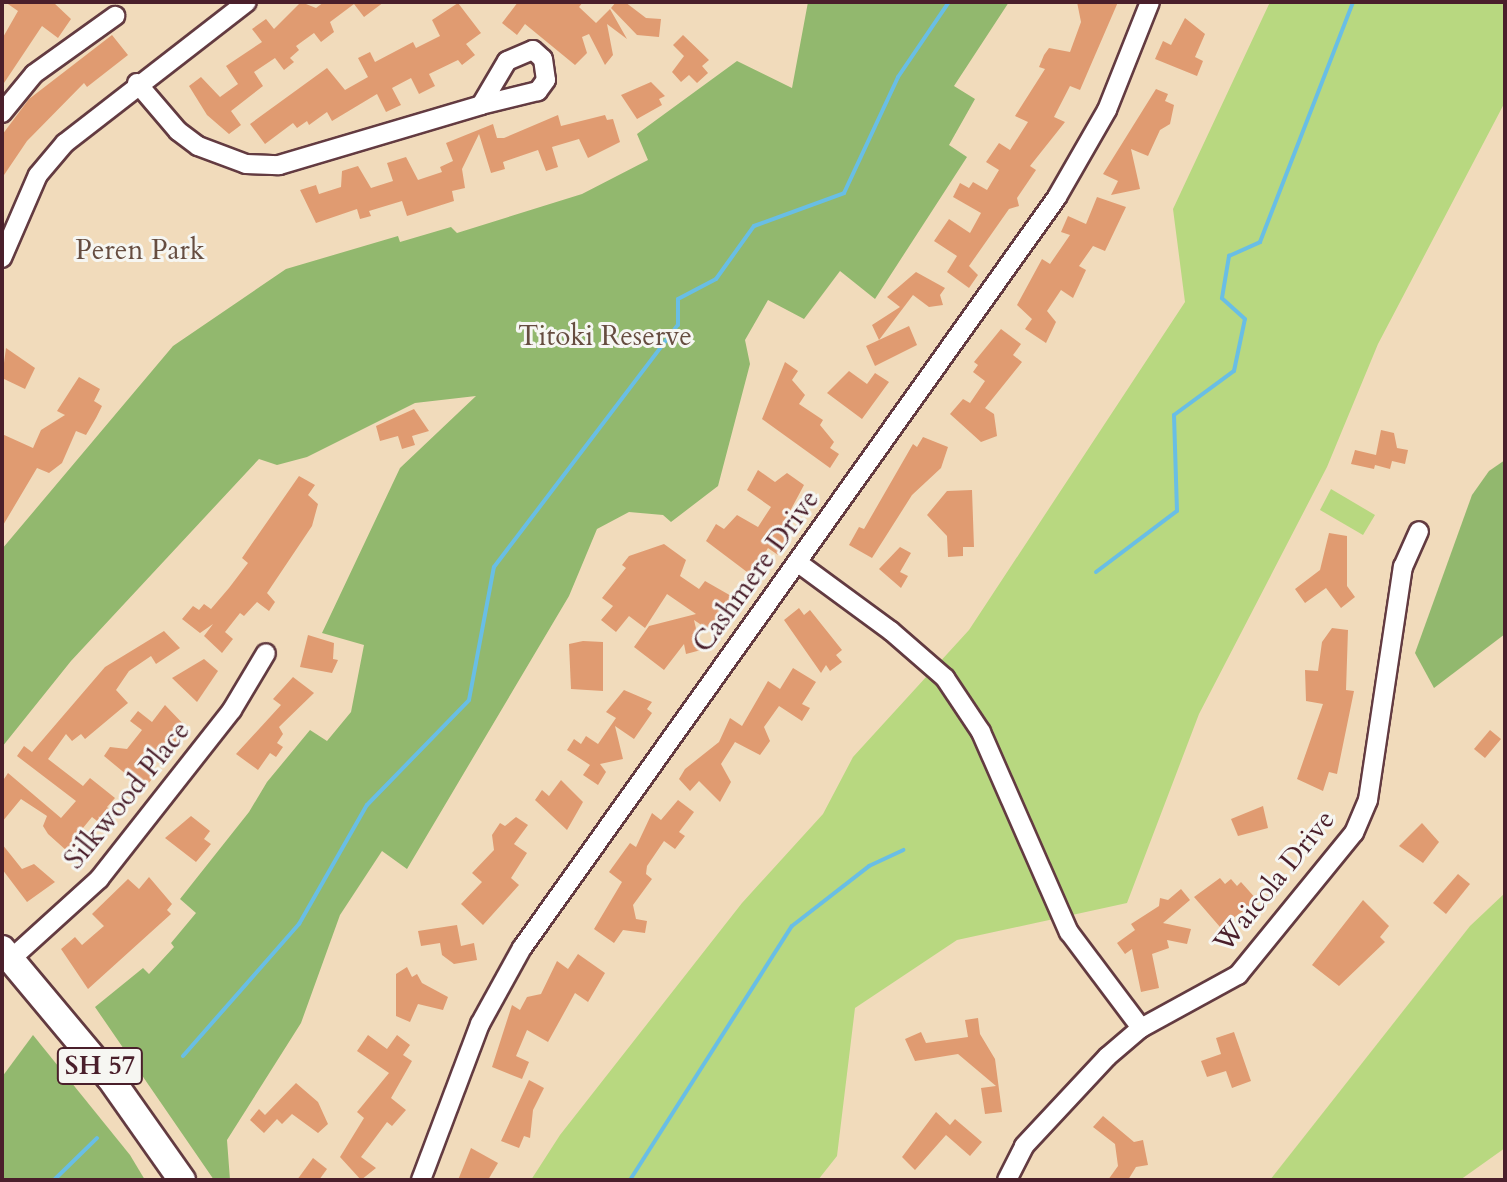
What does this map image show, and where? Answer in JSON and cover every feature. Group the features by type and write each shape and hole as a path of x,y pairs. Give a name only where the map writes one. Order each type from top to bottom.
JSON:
{"highway":[{"name":"SH 57","path":"7,953 110,1078 182,1180"}],"street":[{"path":"2,258 38,175 65,143 137,83 247,2"},
{"name":"Cashmere Drive","path":"421,1180 470,1046 500,984 1057,197 1107,110 1150,2"},
{"path":"2,113 34,74 115,16"},
{"path":"137,83 178,131 198,146 246,164 279,165 311,157 481,105"},
{"path":"2,208 20,215"},
{"name":"Waicola Drive","path":"1007,1180 1024,1146 1141,1028 1238,975 1354,833 1368,800 1403,567 1419,531"},
{"path":"797,562 891,631 945,678 981,732 1069,932 1141,1028"},
{"name":"Silkwood Place","path":"7,953 99,879 232,710 266,653"}],"green space":[{"name":"Titoki Reserve","path":"808,2 1009,2 954,86 975,99 949,145 967,157 875,299 840,271 804,319 768,300 745,340 750,364 718,486 671,522 663,515 629,512 597,529 569,596 407,869 382,851 340,915 301,1023 227,1140 230,1180 214,1180 95,1007 143,968 149,974 174,947 171,943 196,913 180,899 249,812 267,782 310,730 327,741 351,712 364,645 322,633 400,468 476,396 415,403 307,457 277,465 259,459 71,661 2,747 2,549 173,346 286,269 398,236 400,242 451,227 457,233 582,194 648,160 637,134 737,61 792,88"},
{"path":"1270,2 1505,2 1505,102 1378,344 1327,467 1199,714 1127,903 957,940 855,1008 837,1156 818,1180 531,1180 560,1135 742,903 823,814 853,757 969,630 1185,302 1173,209"},
{"path":"1505,460 1505,634 1434,688 1415,653 1472,495 1489,471"},
{"path":"1331,489 1375,515 1363,535 1320,510"},
{"path":"1505,893 1505,1148 1460,1180 1270,1180 1470,926"},
{"path":"33,1035 130,1155 145,1180 2,1180 2,1077"}],"building":[{"path":"5,2 53,2 71,19 58,38 42,26 2,86 2,39 18,11"},
{"path":"301,2 316,8 324,2 384,2 364,17 354,4 330,22 334,32 321,42 314,33 296,46 299,50 290,58 294,62 284,70 275,58 254,72 263,86 231,111 241,125 229,134 207,115 189,86 201,77 220,97 238,84 226,66 262,42 252,29 266,19 274,29"},
{"path":"518,2 583,2 579,7 596,23 610,9 627,39 607,24 613,55 605,65 589,34 582,37 587,53 575,65 525,24 517,35 502,23"},
{"path":"616,2 625,2 646,18 661,19 659,37 637,35 611,8"},
{"path":"1077,2 1118,2 1080,90 1070,86 1054,117 1065,122 1030,166 1036,170 1017,198 1019,206 1009,209 969,266 978,275 969,288 947,272 957,256 934,241 949,219 970,233 981,213 953,197 960,183 969,188 973,182 987,190 999,170 986,162 999,143 1010,150 1028,122 1015,116 1045,69 1039,67 1044,55 1049,48 1070,52 1081,22"},
{"path":"458,3 481,33 466,44 475,55 462,65 458,60 429,74 435,86 419,94 411,78 392,88 401,105 386,112 377,94 332,121 327,112 309,125 307,121 297,128 293,123 265,144 250,124 327,68 345,90 368,77 358,58 370,52 375,62 413,42 416,48 440,36 432,20"},
{"path":"1185,18 1205,34 1195,57 1203,61 1197,76 1155,59 1163,41 1171,45"},
{"path":"112,35 128,55 87,87 84,83 27,141 2,178 2,135 29,99"},
{"path":"683,35 709,60 702,66 708,73 697,83 689,75 681,82 672,72 684,56 673,45"},
{"path":"651,82 665,96 659,99 662,105 637,119 621,95"},
{"path":"1156,89 1168,94 1165,101 1174,105 1170,124 1160,130 1148,156 1131,149 1140,189 1111,195 1118,181 1103,174"},
{"path":"558,115 561,126 605,115 607,120 613,119 620,142 588,158 579,139 552,147 558,167 546,171 538,150 503,162 505,169 491,173 479,134 462,169 465,188 452,191 454,201 407,216 402,201 369,211 371,216 360,219 357,209 316,223 300,190 316,185 319,194 341,187 342,171 358,166 371,188 393,181 387,163 406,157 418,180 442,172 440,167 453,161 446,143 493,124 497,138 504,138"},
{"path":"1097,197 1126,207 1105,251 1093,246 1079,266 1086,270 1073,298 1061,290 1047,311 1056,322 1046,343 1025,329 1032,319 1017,305 1042,259 1050,264 1070,235 1061,232 1068,216 1086,224"},
{"path":"916,272 945,288 940,295 943,305 929,307 913,295 879,340 872,325 900,307 887,297"},
{"path":"909,326 917,345 875,366 866,346"},
{"path":"1001,329 1021,344 1013,355 1022,362 985,408 994,414 997,436 981,442 950,414 963,399 970,403 985,381 973,372 978,365 974,362"},
{"path":"6,348 35,368 25,389 2,378"},
{"path":"785,362 798,371 792,380 805,395 799,404 823,420 820,425 834,442 830,448 839,454 830,468 762,419"},
{"path":"849,371 867,384 875,373 889,382 862,419 827,393"},
{"path":"79,377 100,389 94,401 102,406 96,418 86,435 76,431 62,463 49,473 37,468 2,527 2,434 33,448 41,430 65,415 57,411"},
{"path":"414,409 429,431 412,436 415,445 402,449 398,436 380,441 376,426"},
{"path":"1381,430 1394,433 1397,448 1408,450 1405,464 1392,461 1390,469 1375,465 1374,469 1351,464 1355,450 1376,455"},
{"path":"923,437 948,447 941,468 912,495 872,558 849,545 859,527 864,529 913,444 917,447"},
{"path":"758,470 775,482 787,473 804,485 781,528 790,537 778,555 768,548 751,575 706,541 716,524 724,529 737,515 758,527 771,507 747,490"},
{"path":"299,476 315,485 308,495 318,504 312,526 267,593 275,602 269,611 257,602 244,616 240,613 225,632 233,639 222,653 204,636 213,624 200,633 182,619 193,606 199,610 204,604 211,609 229,588 248,563 242,558"},
{"path":"972,490 974,547 963,547 963,556 948,557 947,536 927,515 947,491"},
{"path":"1329,533 1347,536 1347,586 1355,597 1341,608 1326,588 1305,603 1295,589 1320,570"},
{"path":"664,544 686,560 680,576 699,589 705,581 733,597 712,632 694,620 701,650 686,654 684,644 664,670 634,647 649,626 696,614 667,594 645,628 629,616 616,632 601,620 613,606 602,598 626,568 622,565 629,556"},
{"path":"900,547 911,553 900,572 908,576 901,588 879,569"},
{"path":"799,608 804,615 810,610 842,650 836,655 842,662 830,671 826,665 821,673 784,620"},
{"path":"1332,628 1348,630 1346,690 1354,691 1337,774 1329,772 1323,791 1297,779 1323,704 1306,701 1305,670 1318,671 1322,642"},
{"path":"164,631 180,648 156,664 151,656 129,671 116,690 128,703 85,739 81,734 72,741 66,734 48,759 83,786 90,778 115,798 107,807 116,815 106,828 92,817 78,834 88,847 77,860 48,834 43,826 47,816 21,799 2,822 2,782 8,773 61,818 76,801 17,756 24,746 32,752 105,667"},
{"path":"308,635 334,643 333,659 338,660 332,673 300,667"},
{"path":"603,642 603,691 571,689 569,644"},
{"path":"204,659 218,671 197,702 172,678"},
{"path":"793,668 816,682 802,704 810,708 802,721 779,706 764,727 770,741 760,755 735,742 721,764 731,782 720,802 699,781 690,791 679,779 685,769 719,742 730,718 742,726 768,681 780,689"},
{"path":"293,677 314,693 279,727 283,734 277,743 283,747 276,757 270,753 258,770 236,754 281,705 273,699"},
{"path":"624,690 652,702 647,709 652,713 634,739 615,726 623,759 600,764 606,772 598,785 583,775 590,765 567,750 574,739 581,744 586,736 598,744 616,718 606,712"},
{"path":"165,705 188,729 168,755 159,747 144,767 155,775 144,789 104,756 110,747 127,749 142,730 130,721 138,711 152,722"},
{"path":"1490,730 1501,739 1485,758 1474,749"},
{"path":"561,780 583,802 567,830 535,800 542,790 549,796"},
{"path":"678,800 694,812 679,832 685,836 675,849 664,841 647,866 646,874 652,879 633,905 636,919 647,921 645,933 623,930 614,943 594,929 622,882 609,872 630,843 636,847 652,813 661,820"},
{"path":"1263,806 1268,828 1238,836 1231,819"},
{"path":"191,816 210,831 204,839 211,844 196,862 165,838"},
{"path":"516,817 528,825 514,844 527,853 511,878 519,885 483,925 461,904 482,882 472,873 494,850 492,835 500,823 505,826"},
{"path":"1422,823 1439,842 1423,863 1399,846"},
{"path":"2,844 22,869 34,864 55,882 27,902 2,869"},
{"path":"1458,874 1470,884 1446,914 1433,903"},
{"path":"149,877 172,904 167,910 171,914 88,989 61,949 75,937 82,945 104,926 92,914 128,879 139,889"},
{"path":"1220,878 1225,884 1231,879 1237,886 1241,882 1258,901 1220,927 1194,897"},
{"path":"1181,889 1190,900 1163,923 1191,929 1187,944 1167,940 1169,948 1152,954 1159,988 1141,992 1132,949 1125,954 1117,943 1135,930 1131,924 1159,906 1160,898 1168,900"},
{"path":"1363,900 1389,926 1380,937 1385,942 1339,986 1312,965"},
{"path":"457,925 461,946 474,943 477,960 454,964 442,955 440,943 421,946 418,931"},
{"path":"578,954 605,973 588,1002 575,993 548,1042 527,1030 516,1056 529,1062 522,1079 492,1067 512,1005 520,1010 527,997 541,994 557,961 568,969"},
{"path":"407,967 412,977 417,974 422,983 448,997 443,1010 418,1004 410,1022 396,1016 396,974"},
{"path":"978,1018 980,1034 995,1059 1002,1112 985,1114 981,1088 996,1086 958,1054 915,1061 905,1039 921,1032 926,1043 968,1037 965,1020"},
{"path":"1234,1032 1251,1081 1232,1088 1226,1071 1207,1077 1201,1061 1221,1054 1216,1038"},
{"path":"368,1035 387,1049 397,1035 410,1045 403,1055 412,1061 391,1098 406,1110 392,1126 387,1122 361,1157 376,1168 361,1180 340,1157 364,1118 357,1112 389,1073 357,1051"},
{"path":"529,1080 544,1088 533,1110 530,1138 524,1136 519,1148 501,1141"},
{"path":"296,1083 318,1102 328,1124 318,1133 292,1114 282,1124 277,1119 264,1133 250,1120 259,1109 265,1115"},
{"path":"936,1112 950,1125 955,1119 982,1142 970,1156 946,1135 915,1170 902,1157"},
{"path":"1103,1116 1134,1142 1143,1140 1148,1165 1136,1167 1128,1180 1108,1180 1118,1166 1115,1144 1093,1127"},
{"path":"471,1148 498,1163 488,1180 458,1180"},
{"path":"313,1158 327,1169 319,1180 297,1180"}],"waterway":[{"path":"183,1056 299,924 367,805 469,700 494,567 678,325 678,299 716,279 754,226 844,193 898,77 949,2"},
{"path":"1096,572 1177,511 1174,415 1234,371 1245,319 1222,298 1229,256 1260,242 1353,2"},
{"path":"630,1180 792,926 869,866 903,850"},
{"path":"54,1180 97,1138"}],"park label":[{"name":"Peren Park","path":"140,250"}]}
